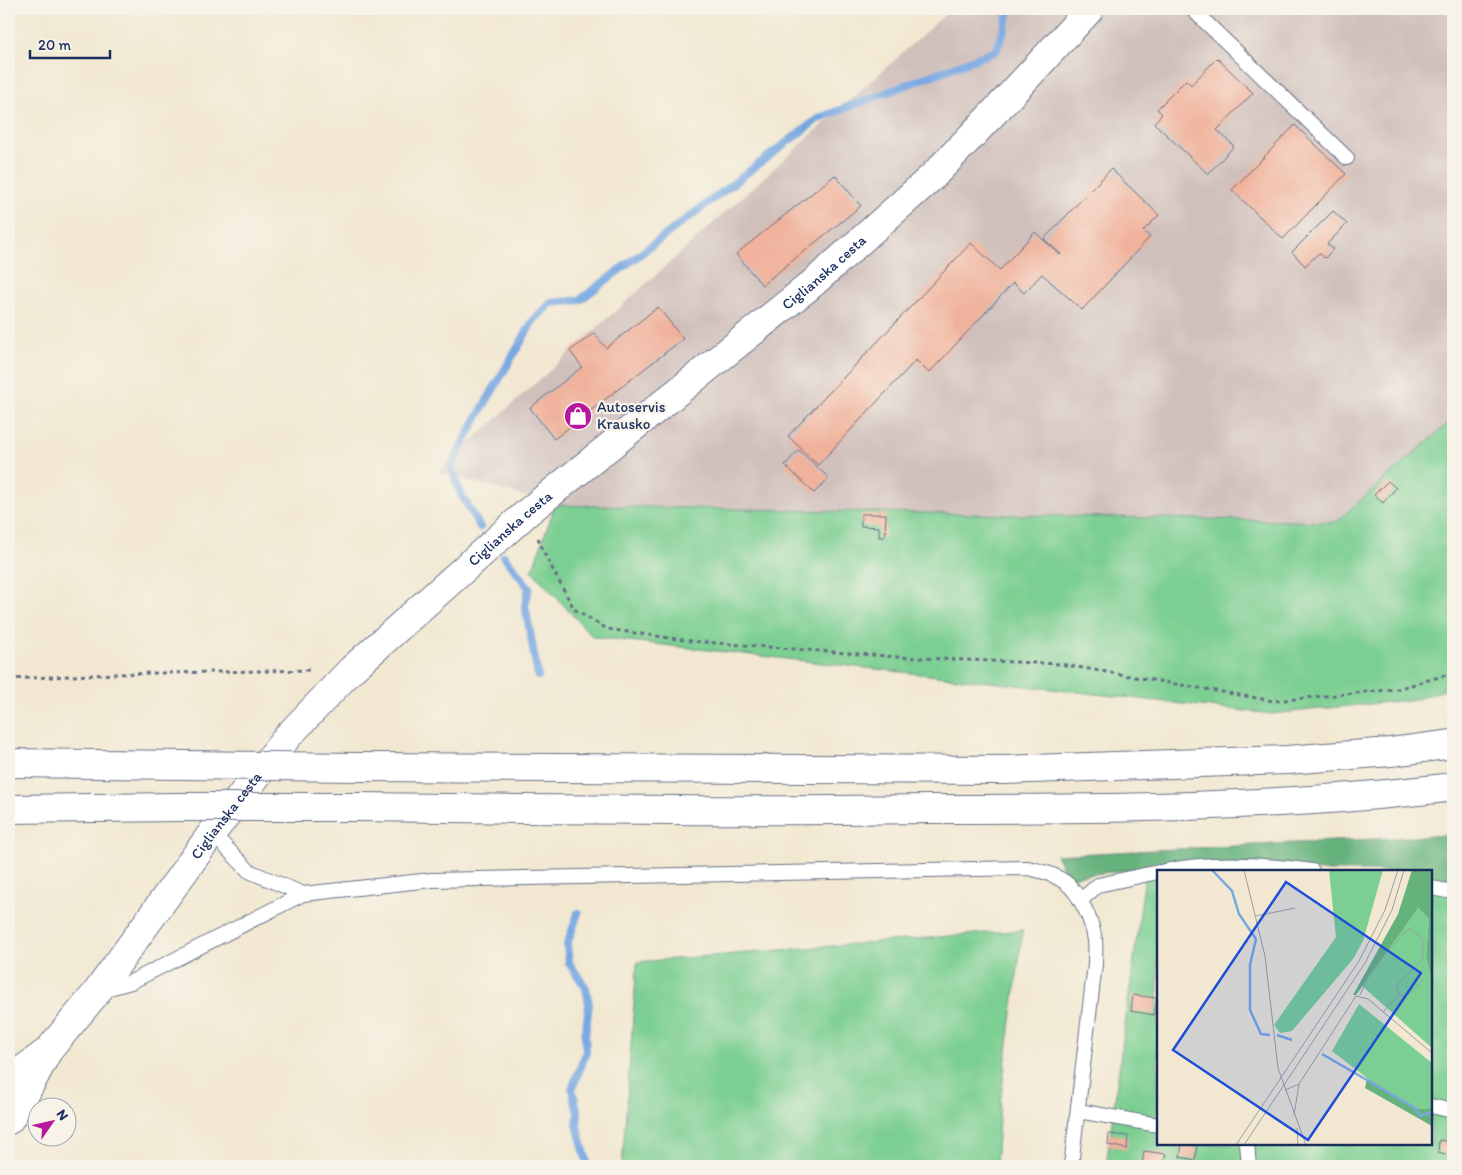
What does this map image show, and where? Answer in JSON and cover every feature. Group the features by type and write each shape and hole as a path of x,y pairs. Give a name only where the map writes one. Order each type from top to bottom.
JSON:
{"main road":[{"name":"Ciglianska cesta","path":"9,1120 48,1051 97,992 212,833 288,736 351,670 528,511 812,284 933,176 1006,101 1090,9"},
{"path":"9,763 358,767 1005,770 1287,760 1391,752 1453,744"},
{"path":"9,809 357,807 669,810 1014,809 1295,802 1453,787"},
{"path":"9,1080 48,1051"}],"lane":[{"path":"1192,9 1348,158"},
{"path":"212,833 250,871 303,894"},
{"path":"1169,870 1223,864 1304,870"},
{"path":"97,992 131,982 303,894 431,880 1028,868 1048,873 1066,882 1080,900 1090,922 1095,941 1095,964 1071,1166"},
{"path":"1080,900 1098,885 1157,872"},
{"path":"1432,888 1453,892"},
{"path":"1432,1106 1453,1111"},
{"path":"1078,1111 1157,1125"},
{"path":"1247,1145 1249,1166"}],"path":[{"path":"545,555 574,609 607,628 691,641 898,657 1060,664 1274,701 1398,690 1453,673"},
{"path":"9,679 112,674 351,670"}],"shaded area":[{"path":"951,9 1453,9 1453,419 1336,522 555,505 437,472"}],"green space":[{"path":"1453,419 1453,687 1417,699 1272,714 593,637 532,571 555,505 1336,522"},
{"path":"1453,835 1453,879 1432,879 1432,870 1201,870 1146,868 1068,877 1056,855"},
{"path":"1146,868 1157,871 1157,1145 1432,1145 1432,879 1453,879 1453,1166 1106,1166"},
{"path":"1023,930 1000,1104 996,1166 622,1166 637,962"}],"building":[{"path":"1217,58 1253,93 1217,130 1234,146 1208,174 1154,123 1162,114 1157,109 1186,80 1191,85"},
{"path":"1295,125 1346,174 1283,239 1232,190"},
{"path":"1111,169 1159,215 1143,231 1150,237 1082,310 1042,274 1024,293 1013,283 929,373 916,360 818,465 788,436 971,243 1000,270 1035,232 1060,255 1044,239"},
{"path":"835,175 861,206 762,285 736,254"},
{"path":"1333,211 1347,224 1327,244 1333,249 1325,258 1319,253 1305,266 1292,252"},
{"path":"658,307 683,339 554,439 530,408 582,367 570,351 594,333 606,348"},
{"path":"799,450 829,478 814,493 785,465"},
{"path":"1388,481 1396,488 1383,503 1374,495"},
{"path":"861,514 886,514 885,537 879,537 879,527 861,526"},
{"path":"1133,995 1157,998 1154,1015 1131,1011"},
{"path":"1109,1134 1128,1136 1127,1149 1108,1145"},
{"path":"1439,1140 1453,1143 1453,1156 1438,1152"},
{"path":"1182,1145 1197,1146 1195,1160 1180,1157"},
{"path":"1144,1151 1166,1154 1163,1166 1142,1166"}],"waterway":[{"path":"480,527 461,494 451,467 475,421 533,321 551,303 580,300 819,118 996,51 1009,9"},
{"path":"504,556 529,588 525,605 538,676"},
{"path":"578,913 567,945 569,963 586,988 589,1004 585,1036 586,1053 572,1089 578,1113 577,1125 588,1166"}],"place":[{"name":"Autoservis Krausko","path":"578,416"}]}
